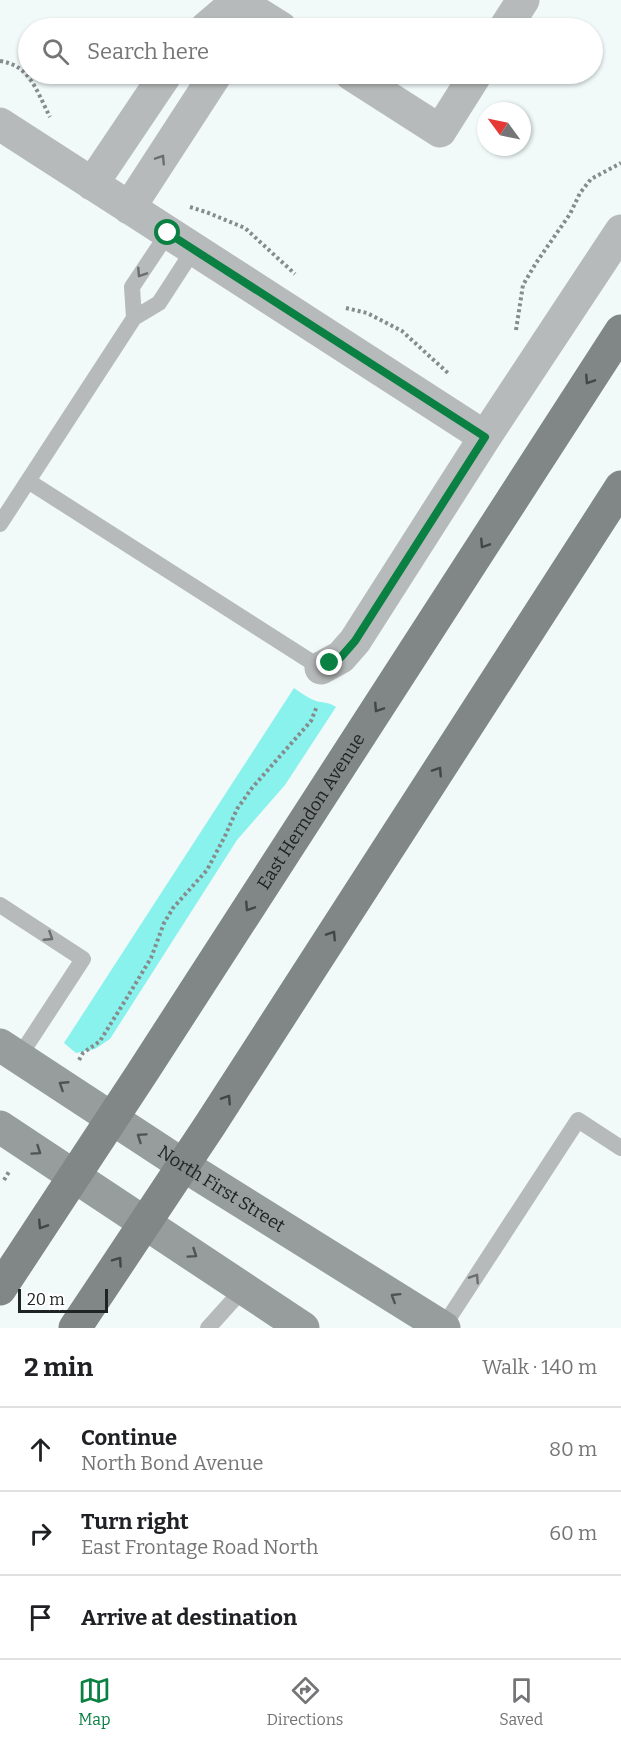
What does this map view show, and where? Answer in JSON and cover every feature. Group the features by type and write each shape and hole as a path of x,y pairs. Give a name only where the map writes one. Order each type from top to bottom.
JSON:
{"main road":[{"name":"East Herndon Avenue","path":"0,1290 621,331"},
{"path":"75,1328 183,1165 621,487"},
{"name":"North First Street","path":"9,1051 183,1165 444,1328"},
{"path":"0,1127 303,1328"}],"street":[{"path":"511,18 523,0"},
{"path":"220,18 236,7 260,18"},
{"path":"92,184 159,84"},
{"path":"129,208 210,84"},
{"path":"367,84 440,130 470,84"},
{"path":"0,124 485,437"},
{"path":"321,668 341,657 355,641 485,437 621,231"}],"lane":[{"path":"134,318 132,287 181,241"},
{"path":"0,524 134,318 159,303 181,241"},
{"path":"28,481 321,668"},
{"path":"0,905 83,959 9,1051"},
{"path":"444,1328 579,1120 621,1148"},
{"path":"208,1328 244,1288"}],"path":[{"path":"0,61 18,66"},
{"path":"32,84 51,119"},
{"path":"514,335 524,285 536,263 591,180 621,163"},
{"path":"188,207 245,228 297,276"},
{"path":"340,305 368,313 402,330 453,378"},
{"path":"83,1053 100,1041 151,958 164,923 173,908 207,870 237,809 252,788 311,721 318,706"}],"shaded area":[{"path":"294,688 313,700 336,707 285,785 237,840 110,1039 95,1049 76,1053 64,1043"}],"route":[{"path":"168,233 485,437 355,641 341,657 330,663"}]}
